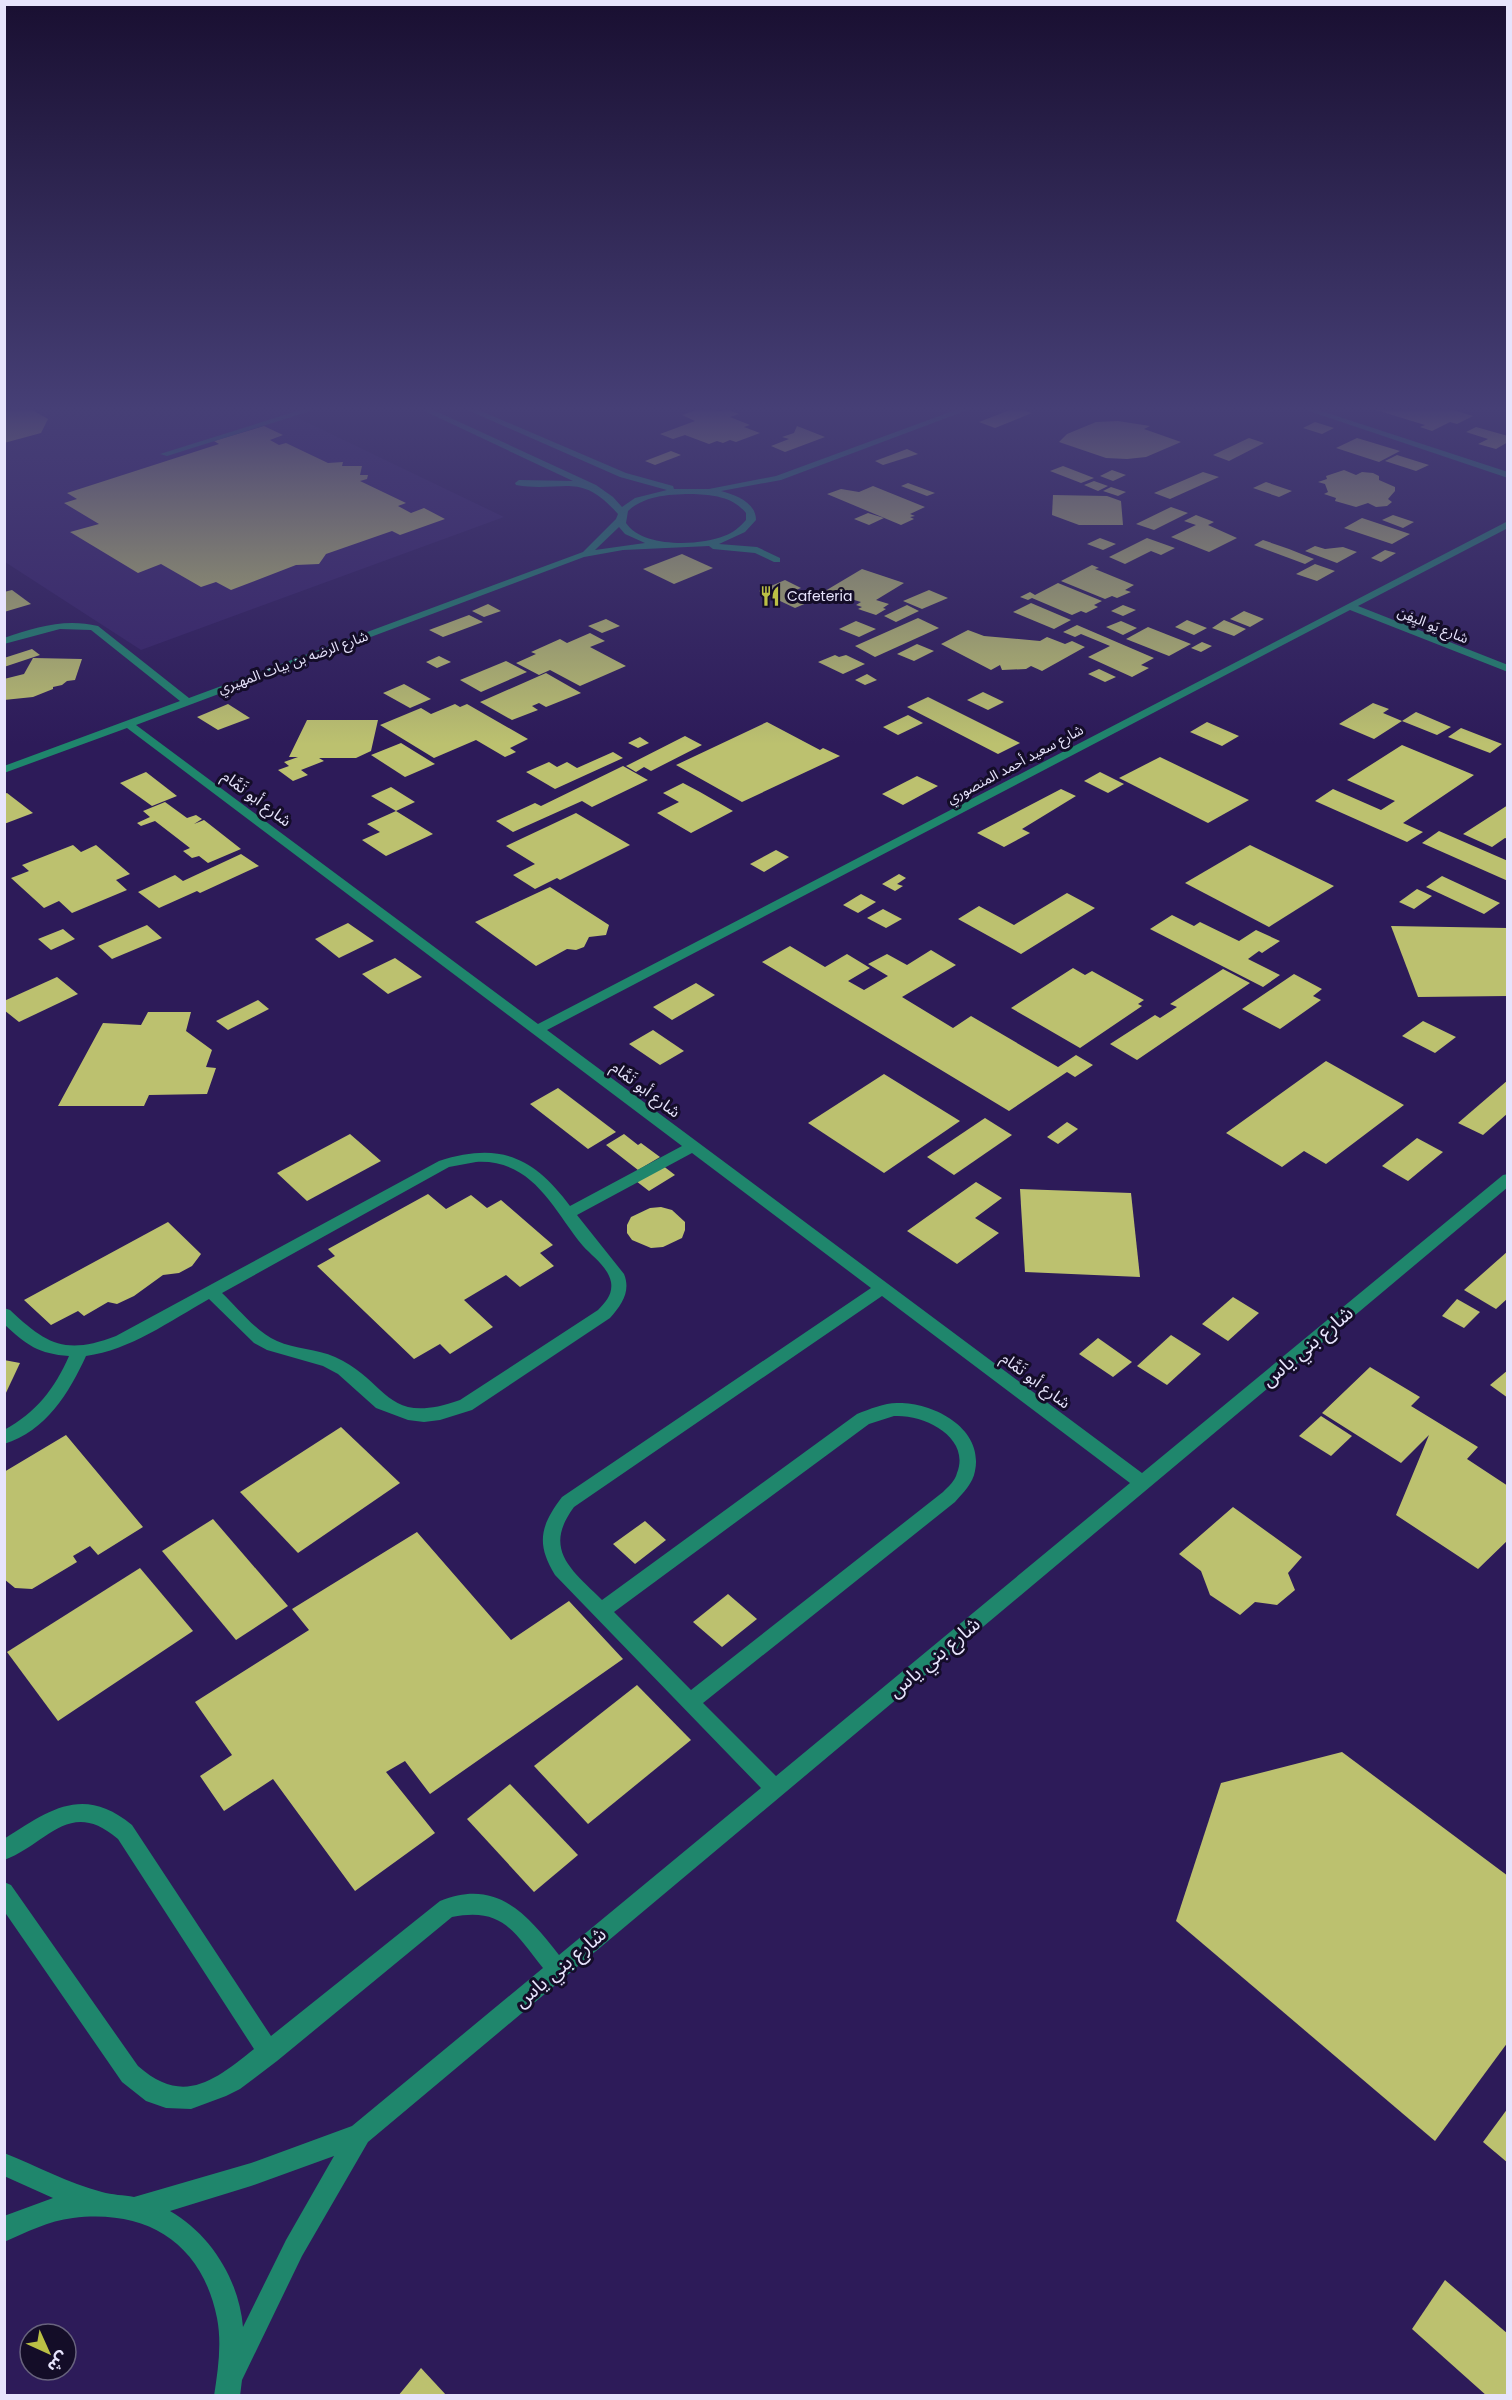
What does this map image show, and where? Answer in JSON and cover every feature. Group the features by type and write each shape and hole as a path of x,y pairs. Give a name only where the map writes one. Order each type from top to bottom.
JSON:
{"street":[{"name":"شارع الرضه بن بيات المهيري","path":"582,555 605,537 618,520"},
{"path":"621,520 622,526 629,532 651,542 757,550 777,560"},
{"path":"698,545 729,538 747,527 751,520"},
{"name":"شارع سعيد أحمد المنصوري","path":"537,1030 1508,524"},
{"path":"747,527 750,539 757,550"},
{"name":"شارع الرضه بن بيات المهيري","path":"4,770 582,555 623,547 666,544"},
{"name":"شارع يَو اليِفِن","path":"1349,606 1508,669"},
{"path":"4,641 55,626 77,625 94,628 188,702"},
{"name":"شارع أبو تَمَّام","path":"128,724 1143,1482"},
{"path":"567,1214 693,1146"},
{"path":"4,1314 38,1343 50,1348 80,1351 101,1348 122,1340 210,1291 444,1164 460,1159 493,1157 519,1165 551,1192 618,1277 618,1295 613,1305 604,1314 466,1405 440,1414 424,1416 394,1410 382,1404 344,1370 328,1360 273,1346 260,1339 210,1291"},
{"name":"شارع بني ياس","path":"139,2207 251,2176 360,2134 1508,1179"},
{"path":"775,1789 601,1611 554,1559 550,1548 550,1536 564,1507 883,1288"},
{"path":"4,1438 35,1418 53,1402 66,1384 80,1351"},
{"path":"601,1611 863,1419 879,1412 898,1409 917,1411 935,1417 951,1427 962,1440 967,1455 967,1470 960,1484 949,1497 690,1702"},
{"path":"4,1851 54,1819 72,1813 88,1812 103,1815 116,1822 125,1832 269,2053"},
{"path":"4,1892 129,2074 144,2089 164,2098 186,2099 210,2094 232,2081 430,1919 447,1908 466,1902 485,1903 502,1909 516,1921 557,1969"},
{"name":"شارع بني ياس","path":"230,2386 294,2248 360,2134"},
{"path":"4,2164 52,2186 98,2202 139,2207 174,2224 202,2250 222,2285 232,2328 230,2386"},
{"path":"4,2230 53,2209 98,2202"}],"shaded area":[{"path":"5,520 496,520 141,650 5,562"}],"building":[{"path":"92,520 442,520 400,535 392,531 326,554 319,564 296,565 231,590 216,582 201,587 161,564 138,573 70,532 99,524"},
{"path":"856,520 880,520 869,525"},
{"path":"889,520 912,520 901,525"},
{"path":"1066,520 1123,520 1123,525 1079,525"},
{"path":"1144,520 1174,520 1154,530 1136,524"},
{"path":"1209,520 1214,522 1208,525 1237,538 1209,552 1171,537 1196,525 1184,521"},
{"path":"1358,520 1368,520 1410,534 1392,544 1344,528"},
{"path":"1382,520 1414,522 1403,528"},
{"path":"1100,538 1116,544 1103,550 1087,544"},
{"path":"1147,538 1175,548 1161,555 1151,551 1125,564 1109,557"},
{"path":"1263,540 1314,559 1305,564 1254,545"},
{"path":"1315,546 1325,549 1343,547 1357,552 1337,563 1305,551"},
{"path":"1385,550 1396,553 1381,562 1371,558"},
{"path":"682,554 713,568 674,584 643,569"},
{"path":"1315,564 1335,571 1317,581 1296,574"},
{"path":"1092,565 1099,568 1095,569 1134,585 1125,590 1131,592 1117,598 1112,596 1105,599 1061,581"},
{"path":"862,569 904,583 876,600 889,604 883,608 886,609 876,615 858,609 862,607 856,605 861,602 851,599 844,603 828,598 834,594 825,591"},
{"path":"785,580 801,588 796,590 802,593 795,595 809,602 795,608 759,591"},
{"path":"1058,583 1102,601 1094,605 1098,607 1086,613 1081,611 1072,615 1032,598 1028,600 1020,597 1030,592 1035,595"},
{"path":"12,590 31,604 4,612 4,592"},
{"path":"929,590 948,598 922,609 903,601"},
{"path":"1031,603 1071,620 1054,629 1013,612"},
{"path":"488,604 501,611 484,617 472,611"},
{"path":"907,605 919,611 896,622 884,616"},
{"path":"1123,605 1136,610 1123,616 1111,611"},
{"path":"1244,611 1264,619 1250,627 1230,619"},
{"path":"469,615 483,622 443,637 429,630"},
{"path":"918,618 939,628 875,657 855,646"},
{"path":"606,619 620,626 602,633 588,626"},
{"path":"1187,620 1207,628 1194,635 1175,627"},
{"path":"1224,620 1246,629 1234,636 1212,628"},
{"path":"856,621 876,629 859,637 839,629"},
{"path":"1121,621 1137,628 1123,635 1106,627"},
{"path":"1077,625 1154,658 1141,665 1149,668 1132,677 1088,657 1110,646 1081,634 1075,637 1063,632"},
{"path":"1148,627 1191,644 1169,656 1126,639"},
{"path":"968,630 984,636 1040,641 1047,637 1065,644 1072,641 1085,647 1042,671 1031,666 1026,669 1002,670 1000,665 991,670 941,644"},
{"path":"590,633 605,641 590,647 626,666 580,686 550,670 539,675 516,663 536,654 531,652 560,639 567,643"},
{"path":"1202,642 1212,646 1201,652 1191,648"},
{"path":"917,644 934,651 914,661 897,654"},
{"path":"32,649 40,655 4,667 4,658"},
{"path":"835,655 839,657 846,655 865,664 843,674 818,662"},
{"path":"439,656 451,662 437,668 426,662"},
{"path":"33,658 82,659 75,680 67,681 33,697 4,700 4,679 24,674"},
{"path":"506,661 527,672 481,692 460,680"},
{"path":"1099,669 1116,677 1105,682 1088,674"},
{"path":"546,673 581,693 546,707 539,703 532,706 538,710 512,720 480,702"},
{"path":"867,674 877,680 865,685 855,680"},
{"path":"404,684 431,699 410,708 383,693"},
{"path":"983,692 1004,702 988,710 967,700"},
{"path":"928,697 1020,743 998,754 907,707"},
{"path":"1373,703 1389,709 1383,713 1402,721 1374,739 1339,724"},
{"path":"228,704 250,718 218,730 197,717"},
{"path":"455,704 460,707 467,704 528,739 510,748 516,752 505,757 476,740 434,758 380,725 421,708 431,714"},
{"path":"1416,712 1451,727 1437,735 1402,721"},
{"path":"908,715 923,723 898,735 883,727"},
{"path":"307,720 378,720 371,751 356,758 319,758 324,761 301,770 308,775 293,781 278,770 289,766 284,762 298,757 289,757"},
{"path":"767,722 820,750 823,748 840,756 742,802 676,765"},
{"path":"1207,722 1239,736 1222,746 1190,732"},
{"path":"1461,728 1502,744 1490,753 1448,737"},
{"path":"685,736 702,745 651,771 644,767 636,772 626,766"},
{"path":"640,737 649,743 638,748 628,743"},
{"path":"401,743 435,764 405,777 371,755"},
{"path":"1402,745 1474,775 1403,823 1423,832 1407,842 1315,801 1333,789 1381,810 1395,801 1347,780"},
{"path":"613,752 623,758 555,789 526,772 549,762 557,767 567,762 577,768"},
{"path":"1160,757 1249,800 1208,823 1119,778"},
{"path":"623,766 648,780 592,807 582,801 513,832 496,821 535,803 541,806"},
{"path":"146,772 177,796 152,806 120,783"},
{"path":"1100,772 1124,784 1108,793 1084,781"},
{"path":"917,776 938,786 903,805 882,794"},
{"path":"683,783 733,811 691,833 657,813 679,802 663,793"},
{"path":"391,787 415,802 396,811 371,796"},
{"path":"1061,789 1076,796 1022,829 1030,833 1004,847 977,833"},
{"path":"7,793 33,813 4,824 4,794"},
{"path":"165,802 187,818 196,815 202,819 194,824 204,820 241,849 208,863 199,856 192,858 183,851 190,848 155,821 141,826 137,823 150,817 143,811"},
{"path":"1508,805 1508,839 1505,838 1492,847 1463,834"},
{"path":"396,811 433,834 386,856 362,840 380,832 367,824"},
{"path":"576,813 630,845 560,880 557,878 535,889 513,875 535,864 506,846"},
{"path":"1439,831 1508,861 1508,881 1422,843"},
{"path":"73,845 81,852 96,845 130,874 116,880 127,890 72,913 59,901 44,908 11,878 29,871 22,865"},
{"path":"1250,845 1334,886 1269,927 1185,883"},
{"path":"776,850 789,857 764,872 750,864"},
{"path":"241,854 259,866 200,893 197,891 159,908 138,892 175,875 183,881"},
{"path":"899,874 906,878 897,884 903,886 895,891 882,884"},
{"path":"1442,876 1500,903 1484,914 1426,887"},
{"path":"550,887 609,925 606,935 589,937 584,947 576,950 567,949 536,966 475,922"},
{"path":"1417,889 1432,896 1414,909 1399,902"},
{"path":"1067,893 1095,908 1021,954 958,919 979,906 1014,925"},
{"path":"861,894 876,902 858,913 843,905"},
{"path":"883,909 902,919 886,928 867,918"},
{"path":"1172,915 1194,926 1200,922 1239,941 1256,930 1280,941 1248,959 1280,975 1263,987 1150,929"},
{"path":"348,923 374,941 339,958 315,939"},
{"path":"147,925 162,938 112,959 98,946"},
{"path":"1391,926 1508,928 1508,996 1418,997"},
{"path":"63,929 75,939 51,950 38,939"},
{"path":"790,946 825,967 847,954 870,968 848,981 864,990 888,976 868,964 887,954 907,965 931,950 956,965 902,997 953,1028 971,1016 1058,1067 1076,1055 1093,1065 1075,1077 1067,1072 1009,1111 762,962"},
{"path":"395,958 422,977 388,994 362,974"},
{"path":"1073,968 1085,975 1092,971 1144,1000 1138,1004 1142,1006 1080,1048 1011,1008"},
{"path":"1223,969 1250,983 1137,1060 1110,1044 1155,1015 1160,1018 1177,1007 1170,1004"},
{"path":"1294,974 1322,989 1313,996 1321,1000 1280,1029 1242,1009"},
{"path":"57,977 78,994 19,1022 4,1010 4,1001"},
{"path":"696,983 715,995 672,1020 653,1007"},
{"path":"258,1000 269,1009 228,1030 216,1021"},
{"path":"148,1012 191,1012 186,1031 212,1050 206,1067 216,1068 207,1094 149,1095 144,1106 58,1106 103,1023 141,1025"},
{"path":"1423,1021 1456,1037 1435,1053 1402,1036"},
{"path":"653,1030 684,1051 660,1065 629,1044"},
{"path":"1326,1061 1404,1105 1326,1164 1304,1151 1282,1167 1226,1133"},
{"path":"884,1074 960,1121 884,1173 808,1123"},
{"path":"1508,1080 1508,1113 1483,1135 1458,1123"},
{"path":"558,1088 616,1132 588,1149 530,1104"},
{"path":"985,1118 1012,1135 954,1175 927,1157"},
{"path":"1067,1122 1078,1129 1058,1144 1047,1137"},
{"path":"350,1134 381,1161 307,1201 277,1173"},
{"path":"624,1134 660,1157 638,1170 606,1145"},
{"path":"1417,1138 1443,1152 1408,1181 1382,1166"},
{"path":"662,1165 675,1175 649,1191 636,1181"},
{"path":"976,1182 1002,1198 975,1218 999,1233 957,1264 907,1231"},
{"path":"1020,1189 1131,1193 1140,1277 1025,1272"},
{"path":"428,1194 446,1209 471,1195 487,1208 501,1200 553,1245 540,1253 554,1266 520,1287 506,1275 464,1300 493,1327 450,1354 440,1344 414,1359 317,1266 335,1256 328,1249"},
{"path":"661,1207 672,1210 685,1222 682,1238 663,1247 651,1248 632,1240 627,1233 627,1225 631,1217 650,1208"},
{"path":"168,1222 201,1254 192,1266 179,1273 163,1275 134,1296 117,1304 108,1302 84,1316 78,1311 51,1325 24,1300"},
{"path":"1508,1251 1508,1298 1496,1309 1464,1290"},
{"path":"1233,1297 1259,1313 1228,1341 1202,1324"},
{"path":"1457,1299 1480,1312 1464,1328 1442,1316"},
{"path":"1171,1335 1201,1354 1167,1385 1137,1366"},
{"path":"1098,1338 1132,1362 1113,1377 1079,1354"},
{"path":"4,1360 20,1363 4,1397"},
{"path":"1370,1367 1420,1397 1411,1406 1478,1447 1467,1459 1508,1486 1508,1540 1478,1569 1396,1515 1429,1435 1401,1463 1322,1413"},
{"path":"1508,1370 1508,1398 1490,1385"},
{"path":"1321,1416 1352,1436 1331,1456 1299,1436"},
{"path":"341,1427 400,1483 298,1553 240,1492"},
{"path":"66,1435 143,1527 98,1555 90,1546 73,1556 77,1562 32,1589 15,1588 4,1579 4,1472"},
{"path":"1233,1507 1302,1557 1288,1573 1295,1590 1277,1605 1255,1602 1240,1615 1210,1595 1201,1571 1179,1554"},
{"path":"213,1519 288,1606 236,1640 162,1551"},
{"path":"645,1521 666,1540 635,1564 613,1544"},
{"path":"417,1532 511,1640 569,1601 623,1659 430,1794 405,1761 386,1772 435,1833 355,1891 273,1779 224,1811 200,1776 232,1755 195,1702 309,1630 292,1609"},
{"path":"140,1568 193,1631 58,1721 7,1652"},
{"path":"728,1594 757,1619 722,1647 693,1622"},
{"path":"637,1685 691,1740 588,1824 534,1766"},
{"path":"1342,1752 1508,1876 1508,2042 1435,2141 1176,1921 1221,1783"},
{"path":"510,1784 578,1855 534,1892 467,1819"},
{"path":"1508,2108 1508,2163 1483,2142"},
{"path":"1445,2280 1508,2334 1508,2396 1487,2396 1412,2329"},
{"path":"421,2368 447,2396 398,2396"}],"place":[{"name":"Cafeteria","path":"770,596"}]}
